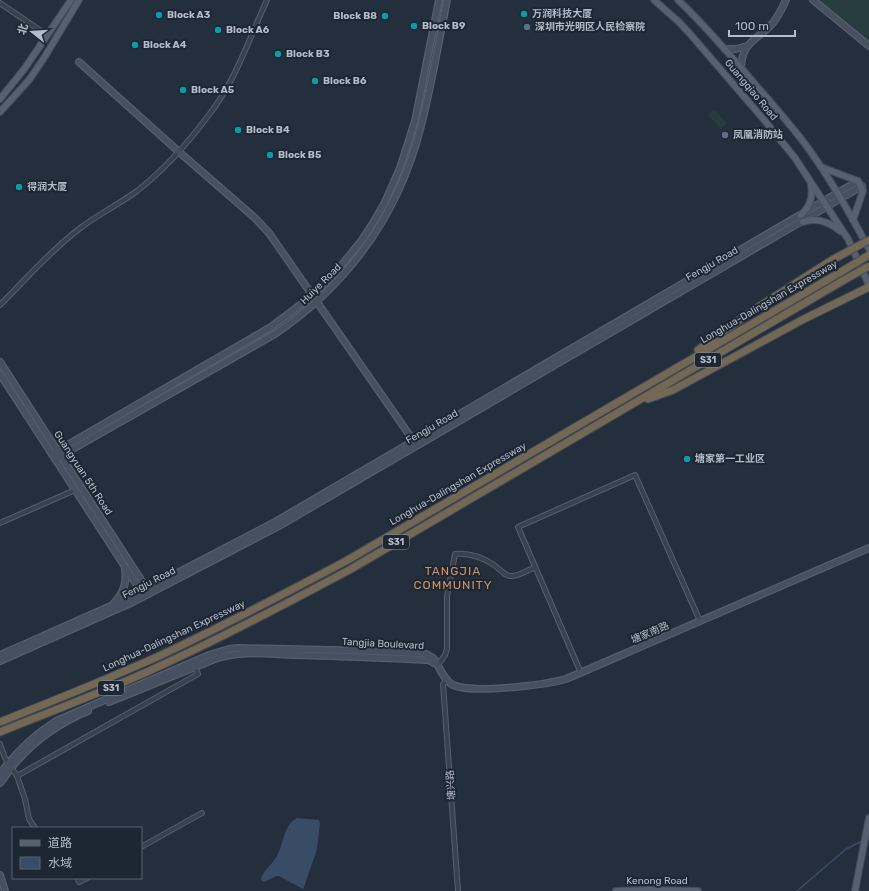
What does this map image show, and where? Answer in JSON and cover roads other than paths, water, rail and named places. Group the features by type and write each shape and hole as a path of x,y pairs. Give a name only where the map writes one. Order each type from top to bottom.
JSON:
{"highway":[{"path":"647,385 752,311 832,260 869,240"},
{"name":"Longhua-Dalingshan Expressway","path":"0,722 90,686 158,656 219,627 346,561 869,255"},
{"name":"Longhua-Dalingshan Expressway","path":"0,732 100,692 223,636 351,569 869,266"},
{"path":"631,405 673,390 802,320 850,297 869,286"}],"main road":[{"path":"0,99 25,68 71,0"},
{"path":"0,112 36,69 79,0"},
{"name":"Guangqiao Road","path":"654,0 691,35 795,158 846,236 869,286"},
{"name":"Guangqiao Road","path":"678,0 725,49 808,148 839,196 869,250"},
{"path":"820,166 860,184 863,191 853,220"},
{"path":"801,215 807,208 812,198 812,190 809,180"},
{"path":"803,222 816,220 824,222 839,229 846,236"},
{"path":"856,891 869,818"},
{"path":"852,891 858,879"},
{"name":"Kenong Road","path":"616,891 698,891"}],"street":[{"path":"0,305 66,239 138,190 154,177 178,152 209,116 222,96 233,76 267,0"},
{"name":"Huiye Road","path":"52,454 271,327 312,296 340,267 362,240 373,223 392,186 408,145 415,121 439,0"},
{"name":"Huiye Road","path":"55,459 275,334 317,302 334,286 380,227 399,189 415,147 422,122 446,0"},
{"path":"684,0 688,9"},
{"path":"741,68 743,52 748,45 773,23 786,0"},
{"path":"813,0 869,46"},
{"path":"0,3 48,35"},
{"path":"725,49 736,49 748,45"},
{"path":"79,62 178,152 255,218 269,233 415,444"},
{"name":"Fengju Road","path":"415,444 803,222 826,204 860,184"},
{"name":"Fengju Road","path":"0,661 145,593 279,526 801,215 826,204"},
{"name":"Guangyuan 5th Road","path":"0,362 61,456 145,593"},
{"name":"Guangyuan 5th Road","path":"0,374 122,563 145,593"},
{"path":"581,672 518,527 635,475 700,621"},
{"path":"0,523 75,490"},
{"name":"塘家南路","path":"447,680 452,684 468,689 552,683 566,679 869,548"},
{"path":"447,680 438,665 447,649 447,596 455,554 464,553 474,555 493,564 507,575 512,576 535,567"},
{"path":"107,607 120,596 125,588 126,579 122,563"},
{"name":"Fengju Road","path":"0,655 107,607 145,593"},
{"name":"Tangjia Boulevard","path":"0,783 10,765 37,735 62,718 209,655 229,649 256,648 426,654 433,658 438,665"},
{"name":"Tangjia Boulevard","path":"0,774 42,737 84,712 222,656 250,654 362,657 428,660 438,665"},
{"path":"17,776 198,674 195,666"},
{"name":"塘兴路","path":"447,680 443,684 458,891"},
{"path":"0,744 5,758 17,776 25,799 29,818 34,827"},
{"path":"142,846 202,813"},
{"path":"0,874 5,891"},
{"path":"78,879 79,882 85,879"}],"water":[{"path":"297,818 319,820 320,823 317,849 303,889 279,876 264,882 261,880 263,874 278,854 288,826"}],"waterway":[{"path":"797,891 846,849 862,841"}],"place":[{"name":"万润科技大厦","path":"524,14"},
{"name":"Block A3","path":"159,15"},
{"name":"Block B8","path":"385,16"},
{"name":"Block B9","path":"414,26"},
{"name":"深圳市光明区人民检察院","path":"527,27"},
{"name":"Block A6","path":"218,30"},
{"name":"Block A4","path":"135,45"},
{"name":"Block B3","path":"278,54"},
{"name":"Block B6","path":"315,81"},
{"name":"Block A5","path":"183,90"},
{"name":"Block B4","path":"238,130"},
{"name":"凤凰消防站","path":"725,135"},
{"name":"Block B5","path":"270,155"},
{"name":"得润大厦","path":"19,187"},
{"name":"塘家第一工业区","path":"687,459"}],"district":[{"name":"TANGJIA COMMUNITY","path":"453,578"}]}
